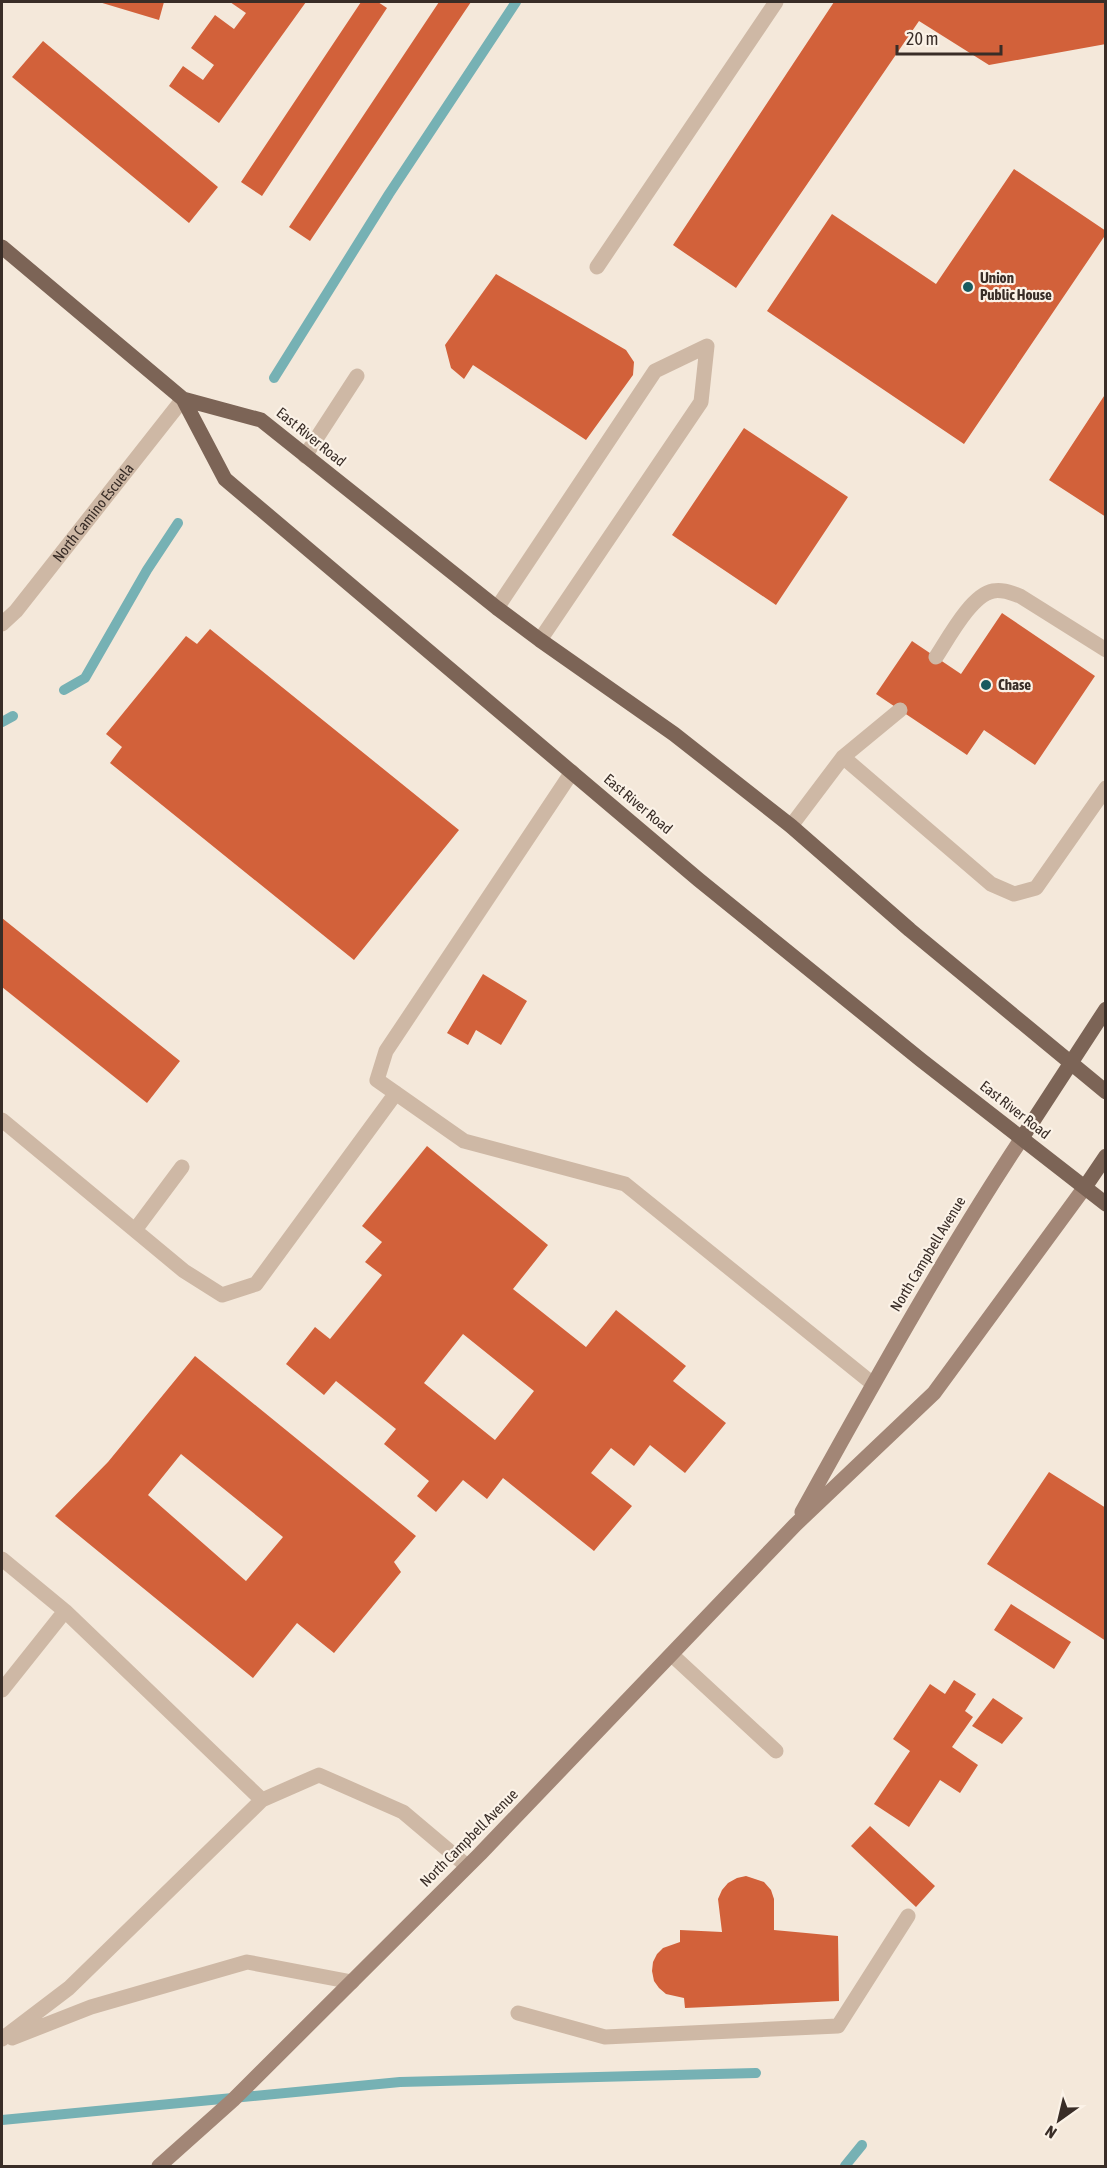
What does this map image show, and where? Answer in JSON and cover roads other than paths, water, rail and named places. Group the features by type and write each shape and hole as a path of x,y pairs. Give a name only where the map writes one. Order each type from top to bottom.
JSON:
{"main road":[{"name":"East River Road","path":"2,246 183,399 225,479 708,887 912,1053 1106,1204"},
{"name":"East River Road","path":"183,399 261,420 497,608 674,734 790,826 910,930 1106,1092"},
{"name":"North Campbell Avenue","path":"795,1526 873,1384 983,1197 1106,1009"},
{"name":"North Campbell Avenue","path":"159,2166 233,2100 352,1982 795,1526 934,1393 1106,1156"}],"street":[{"path":"597,267 776,2"},
{"path":"497,608 655,371 707,346 701,402 540,640"},
{"path":"305,456 357,376"},
{"name":"North Camino Escuela","path":"2,624 16,611 183,399"},
{"path":"936,657 975,600 992,591 1005,590 1020,596 1106,650"},
{"path":"790,826 843,757 900,710"},
{"path":"843,757 991,884 1014,894 1036,888 1106,788"},
{"path":"572,772 386,1051 377,1080 464,1141 625,1184 873,1384"},
{"path":"2,1120 184,1271 222,1295 256,1284 396,1093"},
{"path":"135,1230 182,1167"},
{"path":"2,1559 65,1611 262,1800"},
{"path":"2,1690 65,1611"},
{"path":"672,1655 776,1750"},
{"path":"2,2040 69,1988 262,1800 319,1775 403,1812 467,1866"},
{"path":"518,2013 605,2037 838,2026 908,1916"},
{"path":"2,2040 91,2007 246,1962 352,1982"}],"waterway":[{"path":"274,378 389,194 516,2"},
{"path":"64,690 85,678 147,570 178,523"},
{"path":"2,722 13,716"},
{"path":"2,2120 400,2082 756,2073"},
{"path":"845,2166 862,2145"}],"place":[{"name":"Union Public House","path":"968,287"},
{"name":"Chase","path":"986,685"}]}
